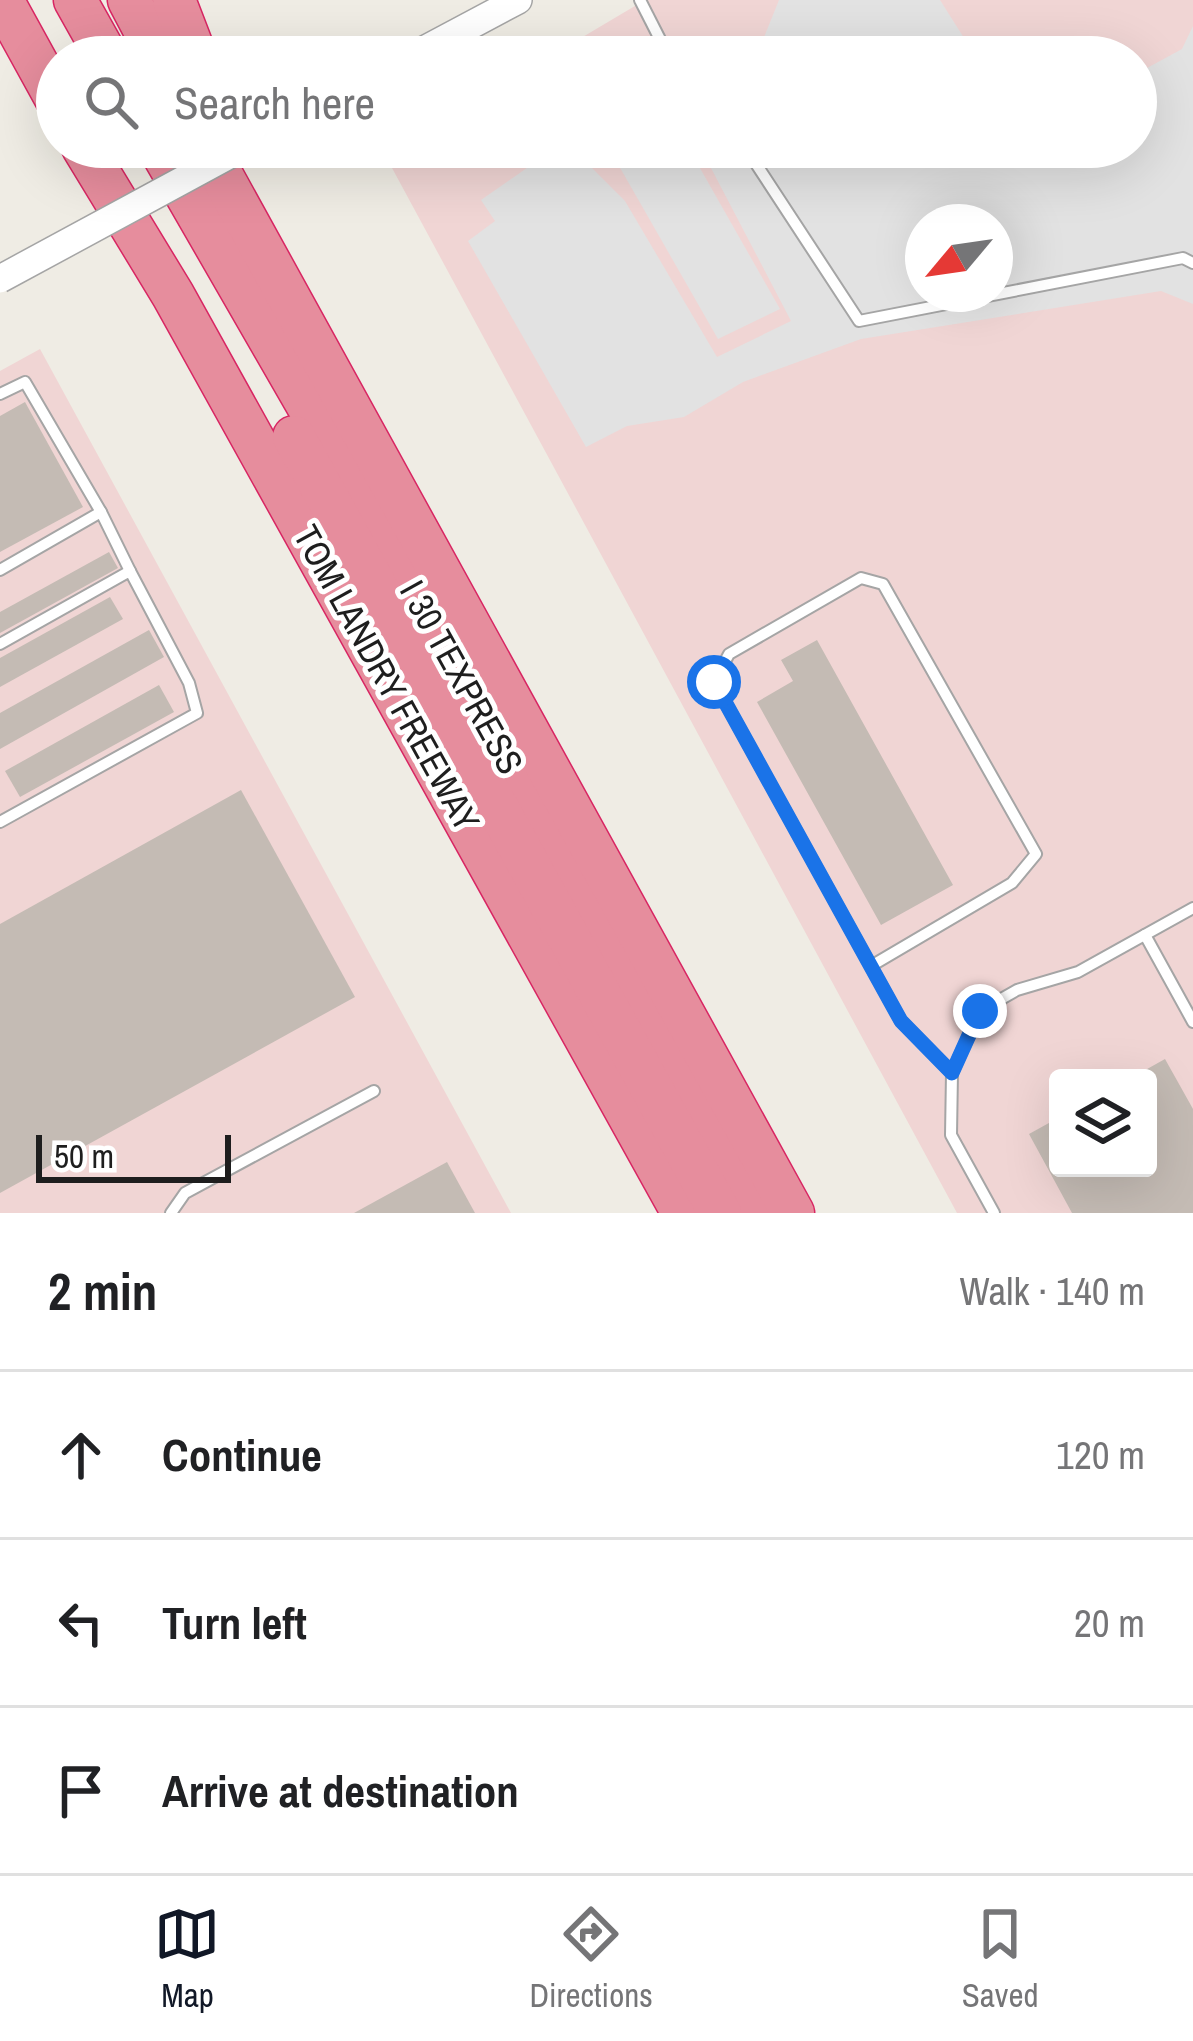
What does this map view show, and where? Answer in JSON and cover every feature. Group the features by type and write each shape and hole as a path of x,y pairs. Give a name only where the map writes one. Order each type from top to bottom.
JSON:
{"highway":[{"path":"2,0 36,62"},
{"path":"53,0 73,36"},
{"path":"75,0 95,36"},
{"path":"145,16 170,36"},
{"path":"0,54 36,104"},
{"path":"88,168 106,187"},
{"name":"TOM LANDRY FREEWAY","path":"95,168 194,333 683,1213"},
{"name":"I 30 TEXPRESS","path":"146,168 720,1213"},
{"name":"I 30 TEXPRESS","path":"171,168 428,614 757,1213"},
{"path":"218,168 793,1213"},
{"path":"253,168 443,539 450,589"}],"street":[{"path":"450,36 518,0"},
{"path":"0,279 204,168"}],"lane":[{"path":"640,0 658,36"},
{"path":"759,168 860,321 1183,258 1193,263"},
{"path":"0,394 25,382 101,512 189,683 197,713 0,822"},
{"path":"0,570 101,512"},
{"path":"0,644 130,571"},
{"path":"871,966 1012,883 1036,854 883,584 861,578 729,654 714,682 901,1021 952,1073"},
{"path":"994,1213 951,1135 952,1073 980,1011 1017,991 1078,972 1193,908"},
{"path":"1145,935 1193,1022"},
{"path":"171,1213 185,1193 374,1091"}],"shaded area":[{"path":"645,0 1193,0 1193,1213 957,1213 392,168 1157,168 1157,36 584,36"},
{"path":"779,0 940,0 963,36 764,36"},
{"path":"1193,26 1193,304 1161,291 861,339 743,382 684,417 627,426 586,447 468,241 495,221 481,200 527,168 592,168 625,201 717,357 791,321 711,168 1157,168 1157,63 1182,49"},
{"path":"620,168 700,168 780,309 718,339"},
{"path":"40,349 511,1213 0,1213 0,371"}],"building":[{"path":"25,402 83,507 0,552 0,416"},
{"path":"109,552 118,568 0,633 0,612"},
{"path":"110,597 123,619 0,687 0,658"},
{"path":"149,630 164,657 0,749 0,713"},
{"path":"817,640 953,885 881,925 757,702 793,681 781,660"},
{"path":"159,685 174,712 20,797 5,771"},
{"path":"241,790 355,997 0,1193 0,924"},
{"path":"1165,1059 1193,1109 1193,1213 1072,1213 1052,1177 1157,1177 1157,1069 1147,1069"},
{"path":"1049,1123 1049,1171 1029,1134"},
{"path":"447,1162 475,1213 354,1213"}],"route":[{"path":"714,682 901,1021 952,1073 980,1011"}]}
